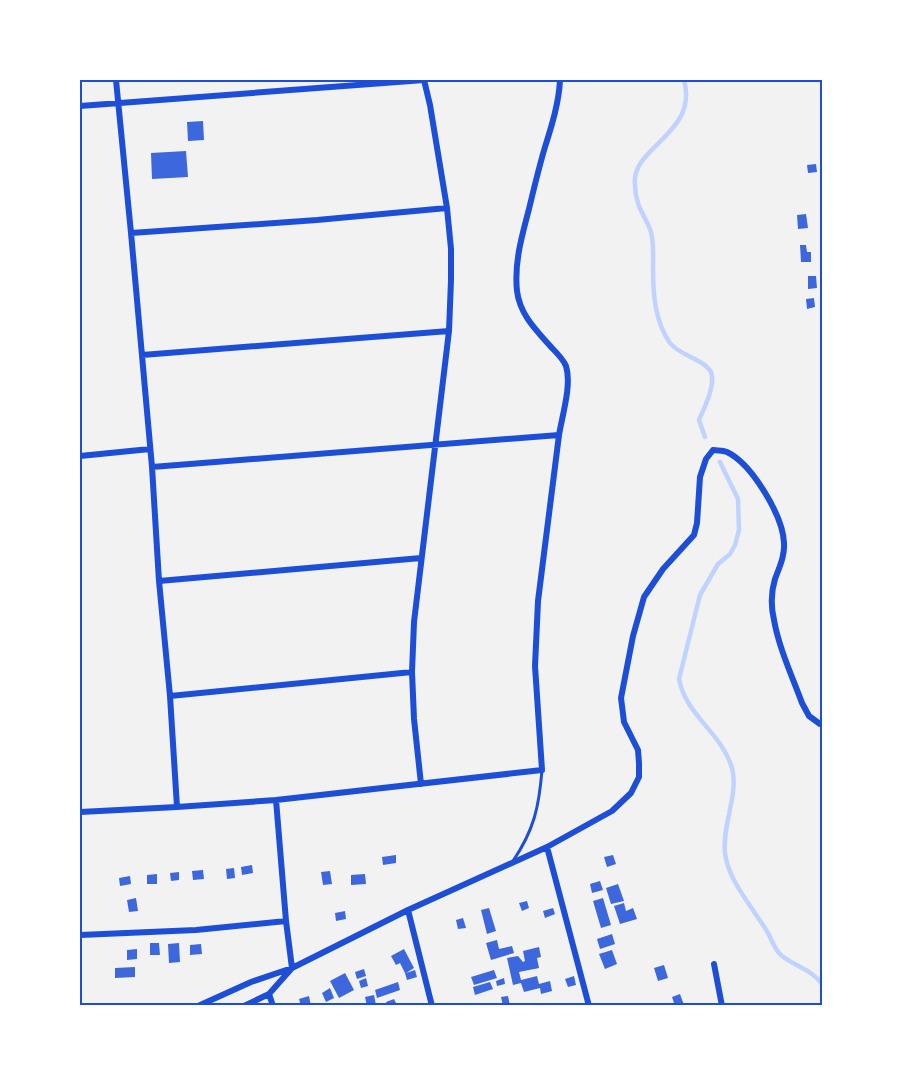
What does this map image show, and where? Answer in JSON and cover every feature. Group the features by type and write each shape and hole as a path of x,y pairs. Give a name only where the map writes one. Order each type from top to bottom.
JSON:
{"street":[{"path":"116,80 152,467 177,807"},
{"path":"80,106 424,80 447,208 451,260 449,331 414,622 412,672 414,719 421,784"},
{"path":"80,812 276,800 542,770 535,666 537,612 559,435 567,392 567,375 566,365 528,322 520,307 516,275 518,252 538,169 552,124 560,80"},
{"path":"131,233 447,208"},
{"path":"142,355 449,331"},
{"path":"152,467 559,435"},
{"path":"80,456 150,449"},
{"path":"198,1005 251,982 292,968 408,910 547,847 612,811 631,793 639,777 638,750 624,722 621,698 633,636 644,597 663,569 694,535 700,477 706,459 713,450 724,451 734,456 770,500 780,522 784,544 771,600 774,620 802,704 809,716 821,724 822,733"},
{"path":"159,581 421,558"},
{"path":"170,696 412,672"},
{"path":"244,1005 269,994 292,968 276,800"},
{"path":"547,847 589,1005"},
{"path":"408,910 432,1005"},
{"path":"80,935 196,930 286,921"},
{"path":"714,964 722,1005"},
{"path":"269,994 273,1005"}],"lane":[{"path":"511,863 527,839 534,823 540,797 542,770"}],"building":[{"path":"203,121 204,140 188,141 187,122"},
{"path":"186,151 188,177 152,179 151,153"},
{"path":"816,164 817,172 808,173 807,165"},
{"path":"806,214 808,228 798,229 797,215"},
{"path":"800,245 806,245 807,252 811,252 811,262 801,262"},
{"path":"808,276 816,276 817,288 808,289"},
{"path":"814,298 815,307 807,309 806,299"},
{"path":"396,855 396,863 383,865 382,857"},
{"path":"613,855 616,864 607,867 604,857"},
{"path":"252,865 253,873 242,875 241,867"},
{"path":"234,868 235,878 227,879 226,869"},
{"path":"203,870 204,879 193,880 192,871"},
{"path":"330,871 332,884 323,885 321,872"},
{"path":"179,872 179,880 171,881 170,873"},
{"path":"157,874 157,884 147,884 147,875"},
{"path":"365,874 366,884 351,885 351,875"},
{"path":"130,876 131,884 120,886 119,878"},
{"path":"600,881 603,890 592,893 590,884"},
{"path":"618,884 624,901 611,904 606,888"},
{"path":"136,898 138,911 129,912 127,900"},
{"path":"603,898 611,925 601,928 593,901"},
{"path":"527,901 529,908 522,911 519,903"},
{"path":"624,903 626,911 633,908 637,919 620,924 614,906"},
{"path":"489,908 496,931 487,934 481,910"},
{"path":"553,908 555,914 545,918 543,911"},
{"path":"345,911 346,919 336,921 335,913"},
{"path":"463,918 466,928 458,929 456,920"},
{"path":"612,934 615,944 600,949 597,939"},
{"path":"497,940 499,949 512,946 514,953 491,960 486,943"},
{"path":"150,943 159,943 160,955 150,955"},
{"path":"179,943 180,962 169,963 168,944"},
{"path":"201,944 202,954 190,955 190,945"},
{"path":"539,947 541,957 537,958 539,968 519,972 521,980 537,976 539,984 550,981 552,991 541,994 540,988 524,992 521,983 513,985 507,958 518,956 523,962 525,961 523,951"},
{"path":"137,949 137,959 127,960 127,950"},
{"path":"404,949 414,968 406,973 415,970 417,977 407,980 400,963 396,965 391,956"},
{"path":"612,950 617,964 605,969 599,954"},
{"path":"664,965 668,978 658,981 654,968"},
{"path":"135,967 135,977 115,978 115,968"},
{"path":"364,969 366,976 357,979 355,972"},
{"path":"494,970 497,978 474,985 471,977"},
{"path":"345,973 354,990 339,998 330,981"},
{"path":"574,976 576,985 568,987 565,979"},
{"path":"366,978 368,986 361,988 359,981"},
{"path":"504,978 505,984 497,986 496,981"},
{"path":"398,982 400,990 377,998 375,990"},
{"path":"490,982 493,989 475,995 473,987"},
{"path":"330,988 334,998 326,1002 322,993"},
{"path":"680,994 684,1005 675,1006 672,997"},
{"path":"374,995 376,1005 367,1006 365,997"},
{"path":"309,996 311,1006 301,1006 299,999"},
{"path":"508,996 510,1006 503,1006 501,997"},
{"path":"394,999 396,1003 387,1006 386,1002"}],"waterway":[{"path":"684,80 686,98 682,114 674,127 643,160 636,172 635,187 638,203 652,236 654,298 661,326 674,347 703,364 711,372 711,390 699,420 705,437"},
{"path":"720,462 738,499 739,530 730,554 718,564 700,595 679,679 689,704 720,745 732,768 734,778 725,842 725,853 731,874 780,954 813,975 822,984"}]}
